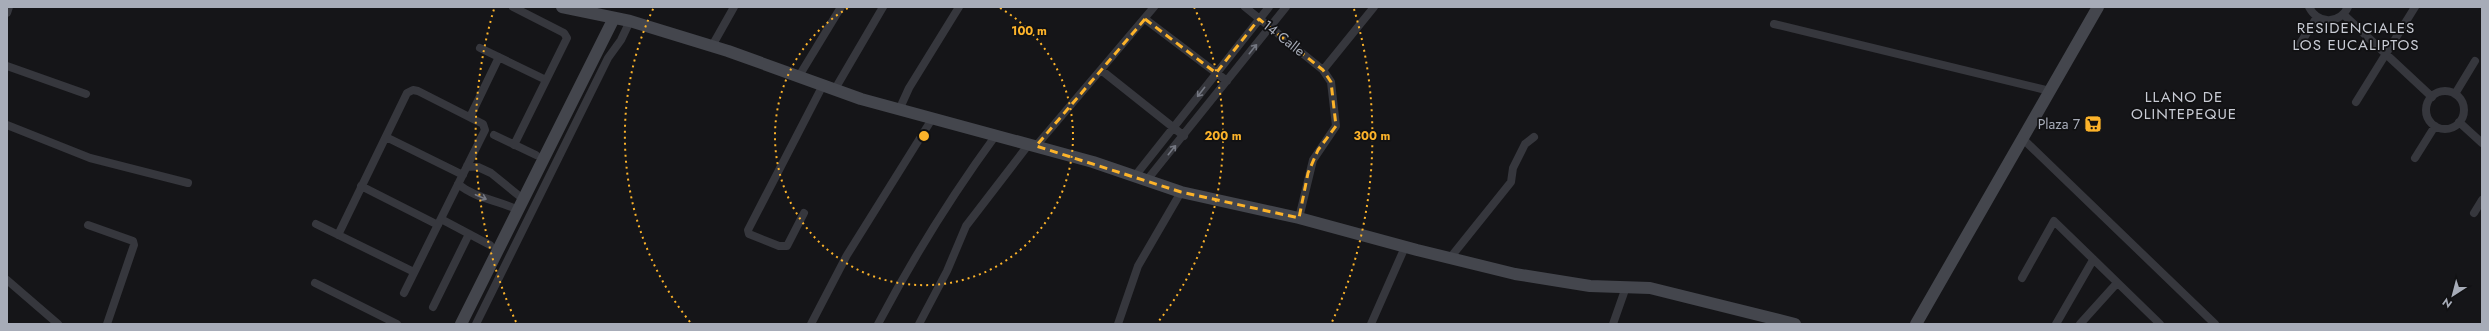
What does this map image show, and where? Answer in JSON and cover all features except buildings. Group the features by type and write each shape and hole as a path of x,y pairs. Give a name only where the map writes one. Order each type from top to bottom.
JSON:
{"street":[{"path":"7,13 9,7"},
{"path":"513,7 567,36 514,145"},
{"path":"562,7 630,21 712,46 799,76 822,86 899,110 1033,145 1135,176 1181,192 1300,218 1405,247 1545,280 1590,286 1626,287 1664,291 1795,324"},
{"path":"712,46 734,7"},
{"path":"799,76 841,7"},
{"path":"835,89 883,7"},
{"path":"899,110 909,88 960,7"},
{"path":"919,324 940,286 966,226 1033,145 1101,70 1154,7"},
{"name":"14 Calle","path":"1245,7 1323,70"},
{"path":"1135,176 1269,7"},
{"path":"1147,180 1184,136 1286,7"},
{"path":"1300,218 1313,160 1336,126 1331,82 1323,70 1374,7"},
{"path":"1916,324 2098,7"},
{"path":"2309,7 2317,17 2328,21 2344,15 2348,7"},
{"path":"2356,102 2415,7"},
{"path":"2344,15 2432,97"},
{"path":"2298,47 2317,17"},
{"path":"461,324 614,18"},
{"path":"1145,18 1227,81"},
{"path":"476,324 604,65 630,21"},
{"path":"1774,24 2050,91"},
{"path":"480,48 546,80"},
{"path":"470,117 499,57"},
{"path":"2455,94 2475,61"},
{"path":"7,66 86,94"},
{"path":"1101,70 1184,136"},
{"path":"804,213 787,246 779,246 748,234 749,228 822,86"},
{"path":"338,234 407,93 413,90 483,124 485,130 404,293"},
{"path":"2443,91 2455,94 2464,107 2459,122 2450,128 2435,126 2430,121 2426,111 2432,97 2443,91"},
{"path":"811,324 844,261 932,119"},
{"path":"2459,122 2482,144"},
{"path":"7,125 90,158 188,183"},
{"path":"2415,158 2435,126"},
{"path":"494,135 536,155"},
{"path":"878,324 905,273 951,199 996,135"},
{"path":"386,137 462,175"},
{"path":"1450,258 1510,182 1513,168 1525,144 1534,137"},
{"path":"2023,139 2215,324"},
{"path":"466,166 478,166 491,173 521,205"},
{"path":"458,184 483,198 521,205"},
{"path":"361,186 439,222 469,234 490,245"},
{"path":"1118,324 1138,266 1181,192"},
{"path":"2474,213 2482,200"},
{"path":"2022,278 2054,221 2155,322"},
{"path":"316,224 414,272"},
{"path":"88,225 133,241 134,245 107,324"},
{"path":"433,307 469,234"},
{"path":"1371,324 1405,247"},
{"path":"2056,324 2093,260"},
{"path":"7,280 58,324"},
{"path":"315,283 392,323"},
{"path":"2080,324 2117,283"},
{"path":"1612,324 1626,287"}],"highlighted area":[{"path":"1145,19 1216,73 1259,19 1323,70 1331,82 1336,126 1318,150 1308,173 1299,218 1181,192 1036,146"}],"place":[{"name":"Plaza 7","path":"2093,124"}],"district":[{"name":"RESIDENCIALES LOS EUCALIPTOS","path":"2356,36"},
{"name":"LLANO DE OLINTEPEQUE","path":"2184,106"}]}
